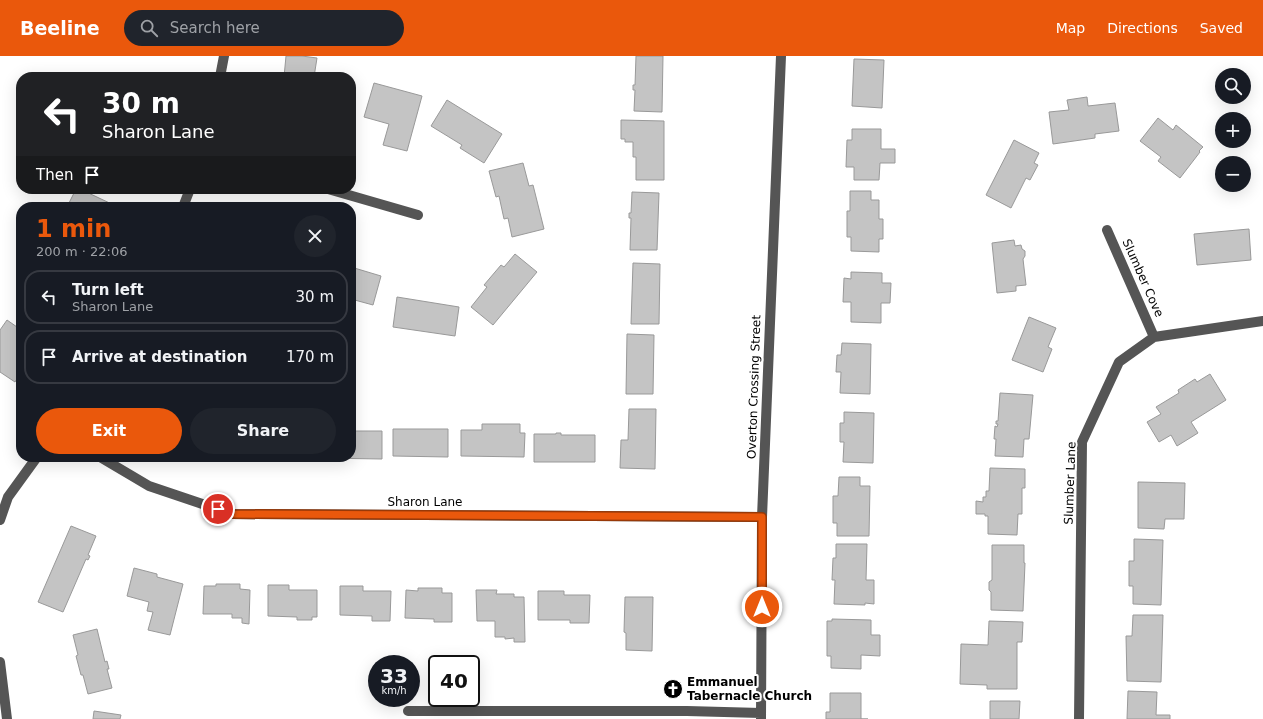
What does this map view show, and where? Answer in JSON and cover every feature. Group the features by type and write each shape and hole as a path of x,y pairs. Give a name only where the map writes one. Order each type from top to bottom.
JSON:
{"street":[{"path":"221,72 224,56"},
{"name":"Overton Crossing Street","path":"761,716 762,517 781,56"},
{"path":"345,194 418,215"},
{"name":"Slumber Cove","path":"1107,230 1154,337"},
{"name":"Slumber Lane","path":"1079,719 1082,442 1118,362 1154,337 1263,320"},
{"path":"0,520 8,497 33,462"},
{"name":"Sharon Lane","path":"108,462 149,486 232,514 762,517"},
{"path":"0,662 7,719"},
{"path":"408,711 687,711 761,716"}],"building":[{"path":"286,56 317,58 315,72 284,72"},
{"path":"636,56 663,56 662,112 634,111 635,90 633,90 633,85 635,85"},
{"path":"854,59 884,60 882,108 852,106"},
{"path":"374,83 422,96 407,151 383,145 389,124 364,117"},
{"path":"1087,97 1088,106 1115,103 1119,131 1095,134 1095,138 1053,144 1049,112 1069,110 1067,100"},
{"path":"447,100 502,134 484,163 460,148 462,145 431,126"},
{"path":"1158,118 1173,130 1176,125 1203,147 1180,178 1158,161 1161,157 1140,141"},
{"path":"621,120 664,121 664,180 636,180 636,157 633,157 633,142 625,142 625,139 621,139"},
{"path":"852,129 881,129 881,149 895,149 895,163 880,163 879,180 854,180 854,167 846,167 847,140 852,140"},
{"path":"1014,140 1039,153 1034,163 1038,165 1030,180 1026,178 1011,208 986,195"},
{"path":"523,163 529,186 533,185 544,229 512,237 508,218 504,219 499,196 496,197 489,171"},
{"path":"850,191 871,191 871,200 879,200 879,219 883,219 883,239 879,239 879,252 851,251 851,237 847,237 847,211 850,211"},
{"path":"632,192 659,193 657,250 630,250 631,218 629,218 629,213 631,213"},
{"path":"74,194 91,194 107,202 70,202"},
{"path":"1249,229 1251,260 1197,265 1194,234"},
{"path":"1014,240 1015,246 1021,245 1022,249 1025,251 1025,256 1023,259 1026,285 1016,286 1016,291 997,293 992,243"},
{"path":"515,254 537,272 493,325 471,307 487,287 484,285 501,265 504,267"},
{"path":"633,263 660,264 659,324 631,324"},
{"path":"356,268 381,276 373,305 356,300"},
{"path":"851,272 882,273 882,283 891,283 890,303 881,303 881,323 851,322 851,302 843,302 844,278 851,279"},
{"path":"397,297 459,307 455,336 393,327"},
{"path":"1029,317 1056,328 1048,347 1052,349 1043,372 1012,360"},
{"path":"7,320 16,326 15,382 0,372 0,330"},
{"path":"627,334 654,335 653,394 626,394"},
{"path":"842,343 871,344 870,394 840,393 841,372 836,372 837,355 841,355"},
{"path":"1210,374 1226,400 1191,422 1198,433 1177,446 1171,435 1159,442 1147,422 1161,414 1156,407 1179,393 1178,390 1195,379 1197,382"},
{"path":"1000,393 1033,395 1029,439 1024,439 1023,457 995,456 995,426 997,427 998,424 996,424 996,421 998,421"},
{"path":"629,409 656,409 655,469 620,468 621,440 628,440"},
{"path":"844,412 874,413 873,463 843,462 844,442 840,442 840,423 844,423"},
{"path":"482,424 520,424 520,433 525,433 524,457 461,456 461,430 482,430"},
{"path":"393,429 448,429 448,457 393,456"},
{"path":"356,431 382,431 382,459 356,459"},
{"path":"561,433 561,435 595,435 595,462 534,462 534,434"},
{"path":"990,468 1025,469 1025,488 1022,488 1022,514 1018,514 1017,535 988,534 988,516 985,516 985,514 976,514 976,501 983,502 983,497 986,497 986,491 989,491"},
{"path":"839,477 860,477 860,486 870,486 869,536 837,536 837,523 833,523 833,496 838,496"},
{"path":"1138,482 1185,483 1184,519 1165,519 1164,529 1138,528"},
{"path":"71,526 96,536 88,555 90,556 88,560 86,559 63,612 38,602"},
{"path":"1134,539 1163,540 1161,605 1133,604 1133,586 1129,586 1129,561 1134,561"},
{"path":"836,544 867,544 866,580 874,580 874,604 834,604 835,580 832,580 833,558 836,558"},
{"path":"992,545 1024,545 1025,563 1023,611 991,610 991,592 989,590 989,582 992,580"},
{"path":"134,568 157,574 157,577 183,584 170,635 148,630 153,612 147,611 149,602 127,596"},
{"path":"216,584 240,584 240,589 250,590 249,624 242,623 242,618 232,618 232,614 203,614 204,586 216,586"},
{"path":"268,585 289,585 289,590 317,590 317,617 312,617 312,620 297,620 297,617 268,616"},
{"path":"340,586 363,586 363,591 391,591 390,621 372,621 372,616 340,615"},
{"path":"418,588 442,588 442,593 452,593 452,622 434,622 434,619 405,618 406,590 418,591"},
{"path":"476,590 497,590 496,594 514,594 514,597 524,597 525,642 514,642 514,638 505,639 505,637 495,637 495,621 477,621"},
{"path":"538,591 564,591 564,595 590,595 589,623 570,623 570,620 538,620"},
{"path":"625,597 653,597 652,651 626,650 626,633 624,632"},
{"path":"1133,615 1163,615 1161,682 1127,681 1126,636 1132,636"},
{"path":"832,619 871,620 871,635 880,635 880,656 861,655 861,669 831,668 831,656 827,656 827,621 832,621"},
{"path":"989,621 1023,622 1022,642 1017,642 1017,689 987,689 987,685 960,684 961,644 988,645"},
{"path":"97,629 105,662 107,661 109,669 107,669 112,688 88,694 76,656 78,655 73,635"},
{"path":"1128,691 1157,692 1156,715 1170,715 1170,719 1127,719"},
{"path":"830,693 861,693 861,719 826,719 826,712 830,712"},
{"path":"990,701 1020,701 1019,719 990,719"},
{"path":"94,711 121,715 120,719 93,719"}],"place":[{"name":"Emmanuel Tabernacle Church","path":"673,689"}],"route":[{"path":"218,509 232,514 762,517 762,607"}]}
